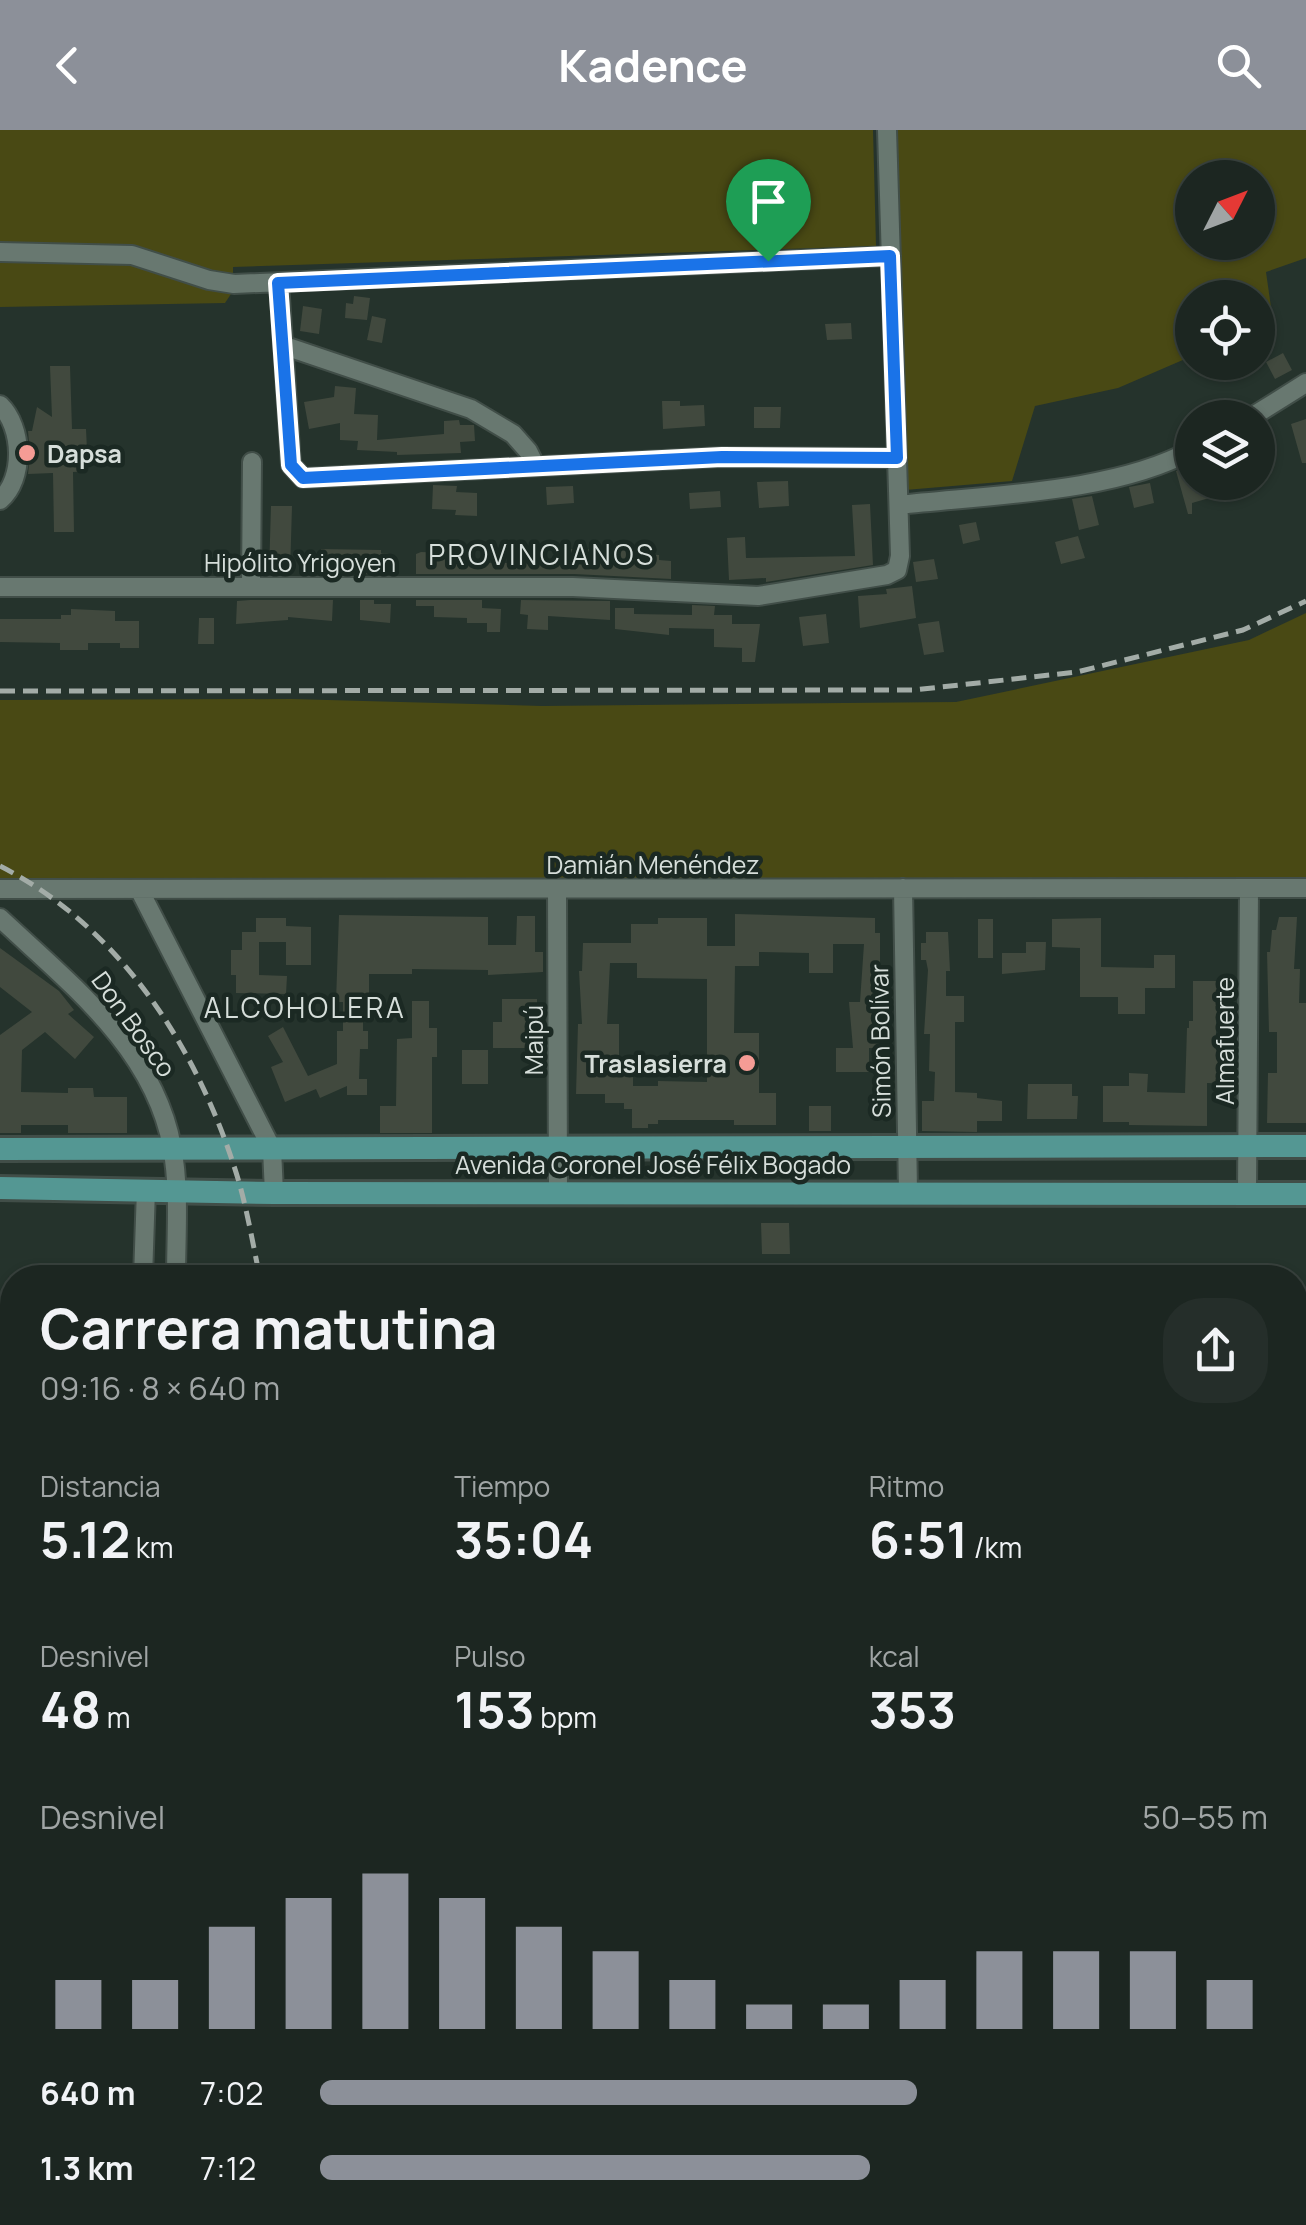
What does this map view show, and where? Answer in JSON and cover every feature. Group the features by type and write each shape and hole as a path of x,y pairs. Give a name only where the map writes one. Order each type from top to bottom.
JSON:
{"main road":[{"name":"Avenida Coronel José Félix Bogado","path":"0,1149 1306,1146"},
{"name":"Avenida Coronel José Félix Bogado","path":"0,1188 274,1193 1306,1194"}],"street":[{"path":"887,130 899,505 1093,481 1130,473 1175,456"},
{"path":"0,252 132,255 234,284 890,256"},
{"path":"278,283 291,465 303,478 722,457 897,458"},
{"path":"285,346 471,410 513,434 535,465"},
{"path":"1275,402 1306,383"},
{"path":"0,406 10,416 15,432 17,474 12,490 0,500"},
{"path":"251,587 252,462"},
{"name":"Hipólito Yrigoyen","path":"0,587 573,587 758,596 887,575 897,570 899,505"},
{"name":"Simón Bolívar","path":"903,888 908,1192"},
{"name":"Almafuerte","path":"1247,1194 1250,888"},
{"name":"Damián Menéndez","path":"0,889 1306,888"},
{"name":"Maipú","path":"557,889 558,1191"},
{"path":"140,891 272,1149 274,1193"},
{"name":"Don Bosco","path":"0,918 80,989 152,1087 172,1148 176,1265"},
{"path":"143,1265 146,1189"}],"shaded area":[{"path":"0,130 873,130 876,246 233,267 233,291 225,303 0,307"},
{"path":"893,130 1306,130 1306,258 1266,272 1267,280 1175,280 1175,363 1118,388 1035,406 1012,481 905,490"},
{"path":"1306,613 1306,881 0,883 0,700 291,699 542,706 956,702 1249,640"}],"building":[{"path":"354,296 370,298 367,320 345,318 346,303 353,304"},
{"path":"303,306 322,309 319,334 300,331"},
{"path":"372,316 386,319 382,343 367,340"},
{"path":"851,323 852,339 827,340 825,324"},
{"path":"1283,353 1292,370 1275,379 1275,357"},
{"path":"50,366 70,366 72,429 86,429 88,471 73,472 74,532 54,532 53,473 28,474 28,431 32,431 37,407 52,417"},
{"path":"335,386 356,388 354,414 378,415 377,440 444,434 444,421 459,420 460,425 474,425 475,441 460,442 461,453 397,455 357,450 358,441 340,440 340,423 309,429 304,402 334,397"},
{"path":"662,401 680,401 680,406 704,405 705,426 663,429"},
{"path":"754,407 781,407 780,428 754,428"},
{"path":"1306,419 1306,463 1302,463 1291,424"},
{"path":"788,481 789,506 759,508 757,482"},
{"path":"1150,483 1154,503 1134,508 1129,487"},
{"path":"433,485 457,486 456,492 477,493 477,516 432,509"},
{"path":"573,486 574,503 547,505 546,487"},
{"path":"720,491 721,507 690,509 689,493"},
{"path":"1092,496 1099,525 1079,530 1072,499"},
{"path":"1184,500 1202,500 1192,503 1192,514 1188,514"},
{"path":"870,504 873,565 766,582 766,578 729,580 727,538 745,537 746,558 855,556 852,505"},
{"path":"271,506 292,506 290,574 269,573"},
{"path":"976,522 980,540 963,544 959,525"},
{"path":"1078,536 1085,558 1061,564 1055,542"},
{"path":"321,549 381,550 391,554 391,573 362,574 362,570 321,566"},
{"path":"569,549 645,550 645,554 659,555 659,560 671,561 671,579 574,574 416,574 416,554 421,552 471,554 471,563 512,563 513,554 537,554 537,564 569,565"},
{"path":"934,559 938,579 916,582 913,562"},
{"path":"912,586 916,618 860,628 858,596 887,594 886,589"},
{"path":"333,600 332,621 288,617 236,624 237,601"},
{"path":"360,600 391,604 390,623 360,620"},
{"path":"416,600 482,600 482,608 501,609 500,632 487,632 487,623 467,623 467,618 434,617 434,606 416,606"},
{"path":"521,600 610,601 610,620 548,616 548,630 527,629 528,615 520,614"},
{"path":"692,605 715,606 714,615 732,615 732,624 760,624 755,662 742,662 742,648 714,647 714,629 669,628 669,635 615,629 615,608 634,608 634,614 692,615"},
{"path":"71,609 115,611 115,621 139,621 139,648 120,648 120,643 88,643 88,650 60,650 60,643 0,642 0,619 61,619 61,615 71,615"},
{"path":"826,614 829,643 803,646 799,617"},
{"path":"199,618 214,618 214,644 198,644"},
{"path":"939,621 944,652 924,655 918,624"},
{"path":"735,914 875,918 875,933 880,933 880,973 884,973 882,1048 869,1048 869,1072 836,1072 836,1048 853,1048 849,1002 860,1002 864,944 833,944 833,973 809,973 809,953 759,952 759,966 735,966 734,1033 759,1033 759,1093 776,1093 776,1125 734,1125 734,1120 658,1120 658,1124 648,1124 648,1128 632,1128 632,1109 624,1109 624,1103 605,1103 605,1094 576,1094 583,943 631,943 631,924 658,924 658,918 707,918 707,946 735,946","holes":["610,963 637,963 637,978 707,979 707,1082 658,1081 658,1086 633,1086 633,1074 619,1074 619,1024 607,1024"]},
{"path":"339,915 488,917 488,945 516,945 517,916 535,916 535,952 543,952 543,972 488,975 488,970 412,969 412,974 369,974 369,1002 363,1002 363,1031 368,1031 368,1049 360,1049 359,1079 367,1079 367,1095 347,1095 347,1086 320,1098 316,1089 285,1102 271,1067 283,1062 268,1036 283,1027 308,1076 337,1064 337,1031 343,1031 343,1002 336,1002"},
{"path":"1279,917 1297,917 1294,969 1300,969 1299,1003 1306,1003 1306,1123 1267,1123 1268,1073 1277,1073 1277,1032 1269,1032 1267,952"},
{"path":"256,918 286,918 286,926 311,927 311,965 286,965 286,942 259,942 259,975 287,976 286,994 236,993 231,950 242,950 242,932 256,932"},
{"path":"1101,918 1101,967 1154,968 1154,955 1175,955 1175,988 1145,988 1145,1014 1118,1014 1118,997 1080,997 1080,948 1052,947 1052,919"},
{"path":"978,919 993,919 993,958 978,958"},
{"path":"926,932 948,932 950,971 946,971 946,996 964,996 964,1022 955,1022 955,1092 977,1093 977,1098 1002,1101 1002,1121 977,1121 977,1132 922,1131 922,1101 934,1101 935,1072 929,1071 930,1034 924,1034 928,970 926,960 921,960 921,943 926,943"},
{"path":"1026,942 1046,942 1045,970 1002,974 1002,953 1026,953"},
{"path":"0,948 59,991 74,1010 68,1014 94,1037 75,1059 45,1032 22,1050 21,1092 68,1093 68,1088 93,1088 94,1097 127,1097 127,1133 68,1133 68,1125 21,1125 21,1133 0,1133 0,1035 32,1012 0,987"},
{"path":"1193,981 1226,981 1226,1022 1216,1021 1216,1050 1234,1050 1234,1084 1207,1083 1207,1126 1103,1122 1103,1086 1129,1086 1129,1073 1148,1074 1147,1092 1185,1093"},
{"path":"502,999 537,999 537,1023 530,1023 530,1048 493,1048 493,1022 502,1022"},
{"path":"412,1001 429,1001 429,1028 437,1028 437,1057 432,1057 432,1133 380,1133 380,1106 396,1106 397,1039 412,1038"},
{"path":"462,1050 488,1050 488,1084 462,1084"},
{"path":"1028,1084 1072,1084 1072,1096 1078,1096 1077,1119 1027,1119"},
{"path":"809,1106 831,1106 831,1131 809,1131"},
{"path":"761,1223 789,1223 790,1254 762,1254"}],"railway":[{"path":"0,691 914,690 1077,672 1243,630 1306,601"},
{"path":"0,866 81,921 146,992 173,1033 197,1076 234,1166 257,1265"}],"place":[{"name":"Dapsa","path":"27,453"},
{"name":"Traslasierra","path":"747,1063"}],"district":[{"name":"PROVINCIANOS","path":"542,554"},
{"name":"ALCOHOLERA","path":"305,1007"}],"route":[{"path":"890,256 897,458 722,457 303,478 291,465 278,283 768,261 890,256"}]}
